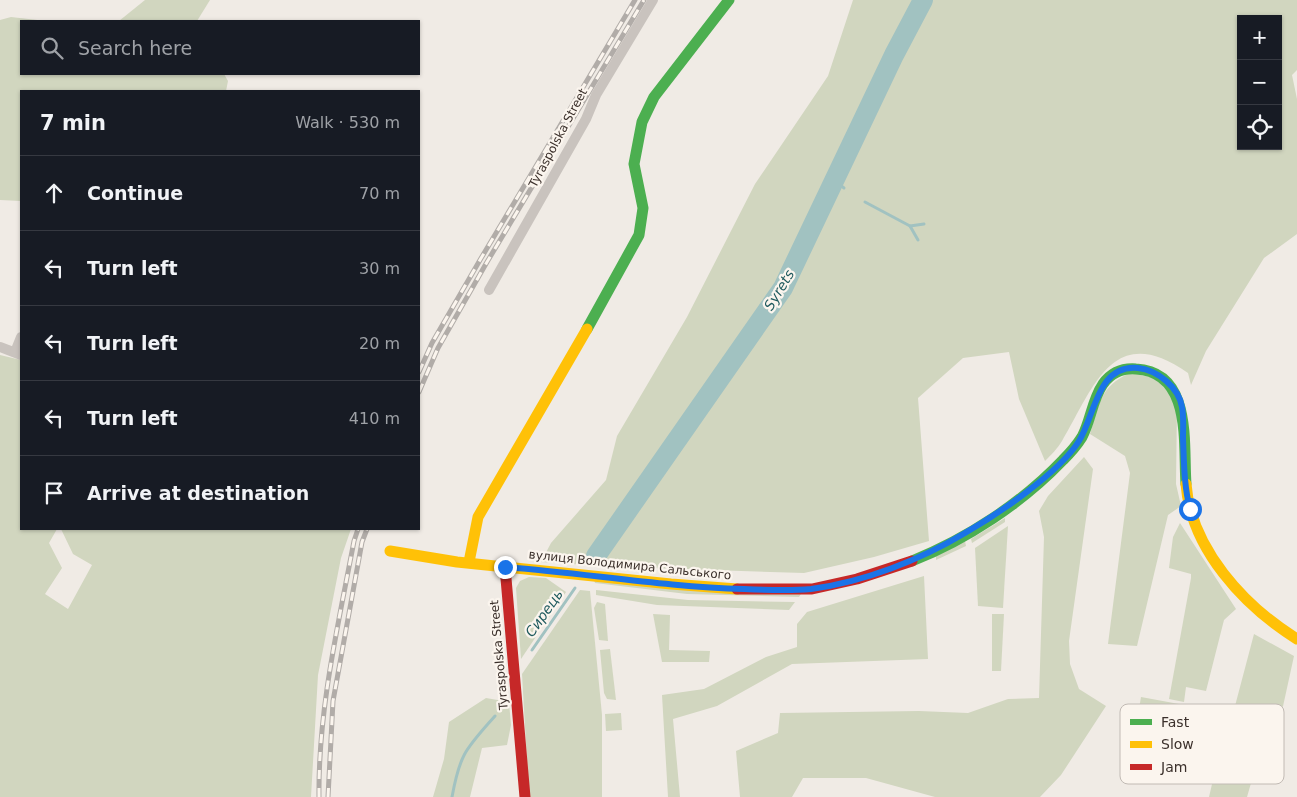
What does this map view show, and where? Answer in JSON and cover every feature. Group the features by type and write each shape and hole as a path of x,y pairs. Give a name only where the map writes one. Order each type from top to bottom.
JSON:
{"street":[{"name":"Tyraspolska Street","path":"489,290 586,119 596,95 653,0"},
{"path":"469,562 478,517 626,261 639,235 643,208 634,164 642,122 654,97 730,0"},
{"path":"0,347 18,353"},
{"name":"вулиця Володимира Сальського","path":"505,567 570,572 701,588 760,590 810,589 874,573 930,553 967,533 1022,495 1046,476 1078,443 1100,389 1111,376 1125,370 1138,368 1165,379 1179,398 1183,408 1184,471 1187,496 1205,544 1222,571 1249,604 1297,639"},
{"path":"390,551 419,557 505,567"},
{"name":"Tyraspolska Street","path":"505,567 525,797"}],"green space":[{"path":"145,0 210,0 198,20 120,20"},
{"path":"853,0 1297,0 1297,70 1292,75 1297,99 1297,234 1264,258 1206,351 1191,385 1188,373 1162,358 1141,354 1124,357 1109,367 1096,382 1060,444 1045,461 1019,399 1009,352 963,358 918,398 929,541 874,557 804,573 620,567 541,562 551,543 606,480 617,436 687,317 755,184 828,76"},
{"path":"11,17 37,20 20,20 20,75 225,75 228,81 226,90 20,90 20,201 0,200 0,20"},
{"path":"0,355 20,360 20,530 56,530 49,543 62,568 45,594 68,609 92,565 73,554 61,530 351,530 341,558 318,675 311,797 0,797"},
{"path":"1130,373 1162,379 1177,407 1176,484 1181,506 1168,515 1137,646 1108,644 1130,473 1125,456 1090,434 1099,405 1107,390 1120,378"},
{"path":"1084,457 1093,469 1069,641 1070,664 1079,689 1106,706 1061,775 1040,797 935,797 866,778 803,778 792,797 740,797 736,751 778,733 780,713 919,711 968,713 1008,699 1039,698 1044,537 1039,511 1048,496"},
{"path":"1005,518 1005,522 972,543 971,539"},
{"path":"1180,523 1236,609 1224,620 1206,691 1186,687 1184,702 1169,699 1191,578 1191,574 1169,568 1173,537"},
{"path":"1008,526 1003,608 978,606 975,548"},
{"path":"965,541 966,546 936,560 936,556"},
{"path":"924,576 928,659 792,664 717,706 673,719 680,797 668,797 662,695 704,689 766,657 797,647 797,624 807,612"},
{"path":"529,577 546,578 566,592 521,659 516,588 520,581"},
{"path":"594,580 801,594 799,597 687,594 595,583"},
{"path":"580,590 590,591 602,715 602,797 529,797 522,674"},
{"path":"596,590 688,600 795,602 789,610 657,605 596,595"},
{"path":"597,602 605,604 608,641 599,640 594,608"},
{"path":"653,614 670,615 669,650 710,651 709,662 662,662"},
{"path":"992,614 1004,614 1001,671 992,671"},
{"path":"1254,634 1294,656 1284,704 1236,704"},
{"path":"610,649 616,700 607,699 604,693 600,650"},
{"path":"1141,697 1179,704 1140,704"},
{"path":"486,698 509,702 511,725 507,745 482,748 470,797 433,797 444,759 449,722"},
{"path":"621,713 622,730 606,731 605,714"},
{"path":"1212,784 1251,784 1247,797 1209,797"}],"waterway":[{"name":"Syrets","path":"596,556 783,288 894,55 923,0"},
{"path":"834,180 844,188"},
{"path":"865,202 910,226 924,224"},
{"path":"910,226 918,240"},
{"name":"Сирець","path":"532,650 575,588"},
{"name":"Сирець","path":"452,797 461,761 477,736 495,716"}],"railway":[{"path":"420,370 432,343 480,260 635,0"},
{"path":"420,390 438,348 487,262 644,0"},
{"path":"319,797 325,700 354,541 358,530"},
{"path":"328,797 333,701 362,542 367,530"}],"traffic: fast":[{"path":"587,329 639,235 643,208 634,164 642,122 654,97 729,0"},
{"path":"912,561 973,531 1012,505 1047,476 1071,452 1082,437 1096,397 1103,384 1114,374 1122,370 1136,369 1154,373 1167,383 1176,396 1184,431 1186,484"}],"traffic: slow":[{"path":"469,562 478,517 587,329"},
{"path":"1186,484 1190,508 1198,531 1209,553 1224,574 1258,610 1277,626 1297,639"},
{"path":"390,551 457,562 737,589"}],"traffic: jam":[{"path":"737,589 812,589 857,579 912,561"},
{"path":"505,567 525,797"}],"route":[{"path":"505,567 570,572 701,588 760,590 810,589 874,573 930,553 967,533 1022,495 1046,476 1078,443 1088,423 1100,389 1111,376 1125,370 1138,368 1165,379 1179,398 1183,408 1185,487 1190,509"}]}
